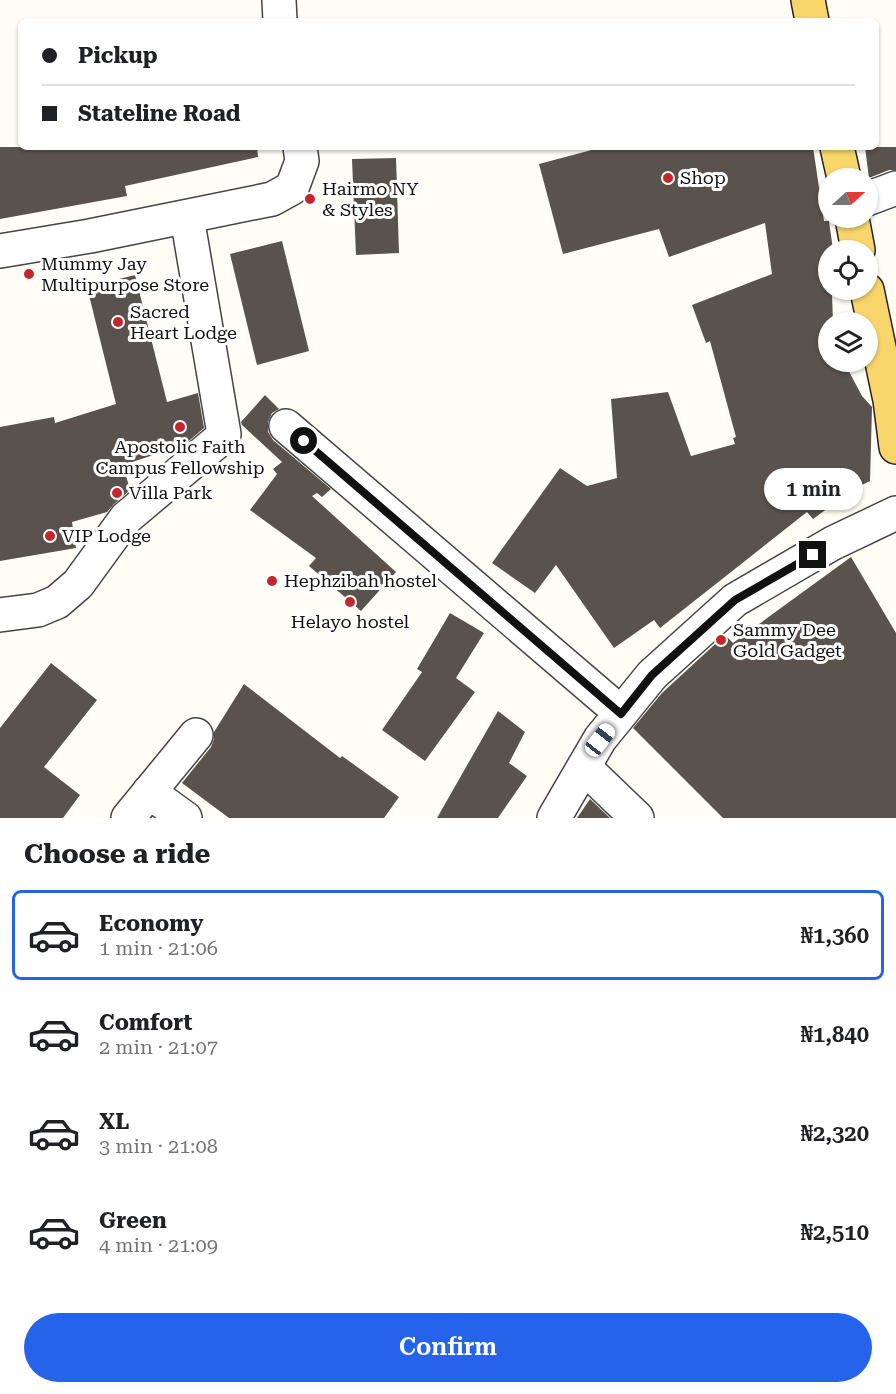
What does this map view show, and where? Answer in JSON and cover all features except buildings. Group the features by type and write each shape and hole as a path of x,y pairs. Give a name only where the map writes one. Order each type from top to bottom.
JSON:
{"main road":[{"path":"808,0 811,18"},
{"path":"838,150 842,168"},
{"path":"869,300 893,399 896,447"}],"street":[{"path":"279,0 280,18"},
{"path":"0,251 90,236 272,199 291,188 302,161 300,150"},
{"path":"878,195 896,188"},
{"path":"0,615 38,610 57,602 78,584 126,518 224,434 187,217"},
{"path":"286,426 621,714"},
{"path":"554,818 600,740 652,675 735,600 833,543 896,513"},
{"path":"128,818 196,735"},
{"path":"584,767 637,818"},
{"path":"148,792 185,818"}],"place":[{"name":"Shop","path":"668,178"},
{"name":"Hairmo NY & Styles","path":"310,199"},
{"name":"Mummy Jay Multipurpose Store","path":"29,274"},
{"name":"Sacred Heart Lodge","path":"118,322"},
{"name":"Apostolic Faith Campus Fellowship","path":"180,427"},
{"name":"Villa Park","path":"117,493"},
{"name":"VIP Lodge","path":"50,536"},
{"name":"Hephzibah hostel","path":"272,581"},
{"name":"Helayo hostel","path":"350,602"},
{"name":"Sammy Dee Gold Gadget","path":"721,640"}],"route":[{"path":"304,441 621,714 652,675 735,600 813,555"}]}
